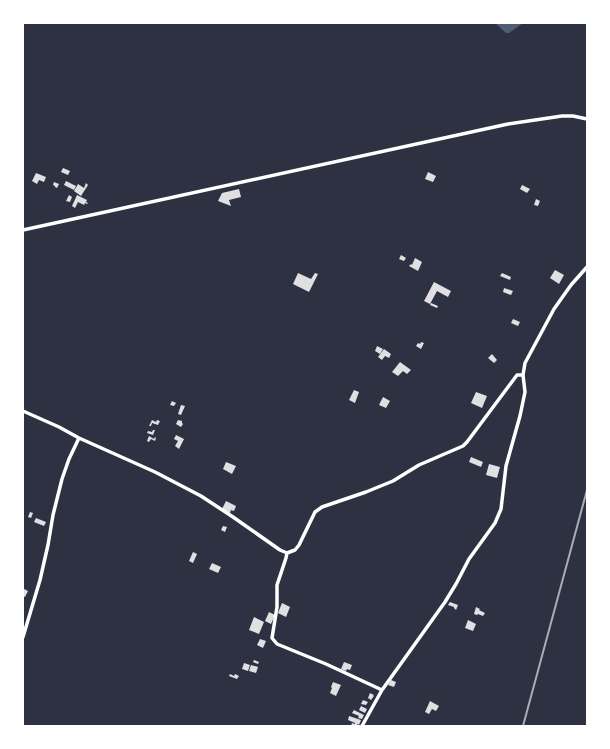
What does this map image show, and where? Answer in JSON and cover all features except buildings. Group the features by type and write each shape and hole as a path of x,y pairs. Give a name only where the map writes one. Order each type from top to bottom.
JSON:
{"street":[{"path":"23,230 508,124 562,116 574,116 587,119"},
{"path":"362,726 382,690 445,602 469,558 495,523 500,509 506,466 525,392 525,363 554,309 587,266"},
{"path":"23,411 59,427 78,438 155,472 201,496 280,550 287,553 294,550 299,545 315,512 322,507 393,481 419,465 462,446 467,442 517,375 524,375"},
{"path":"23,637 40,580 62,479 78,438"},
{"path":"287,553 277,585 277,607 272,638 277,644 326,664 382,690"}],"water":[{"path":"495,23 523,23 509,33 506,33"}],"railway":[{"path":"523,726 587,490"}]}
